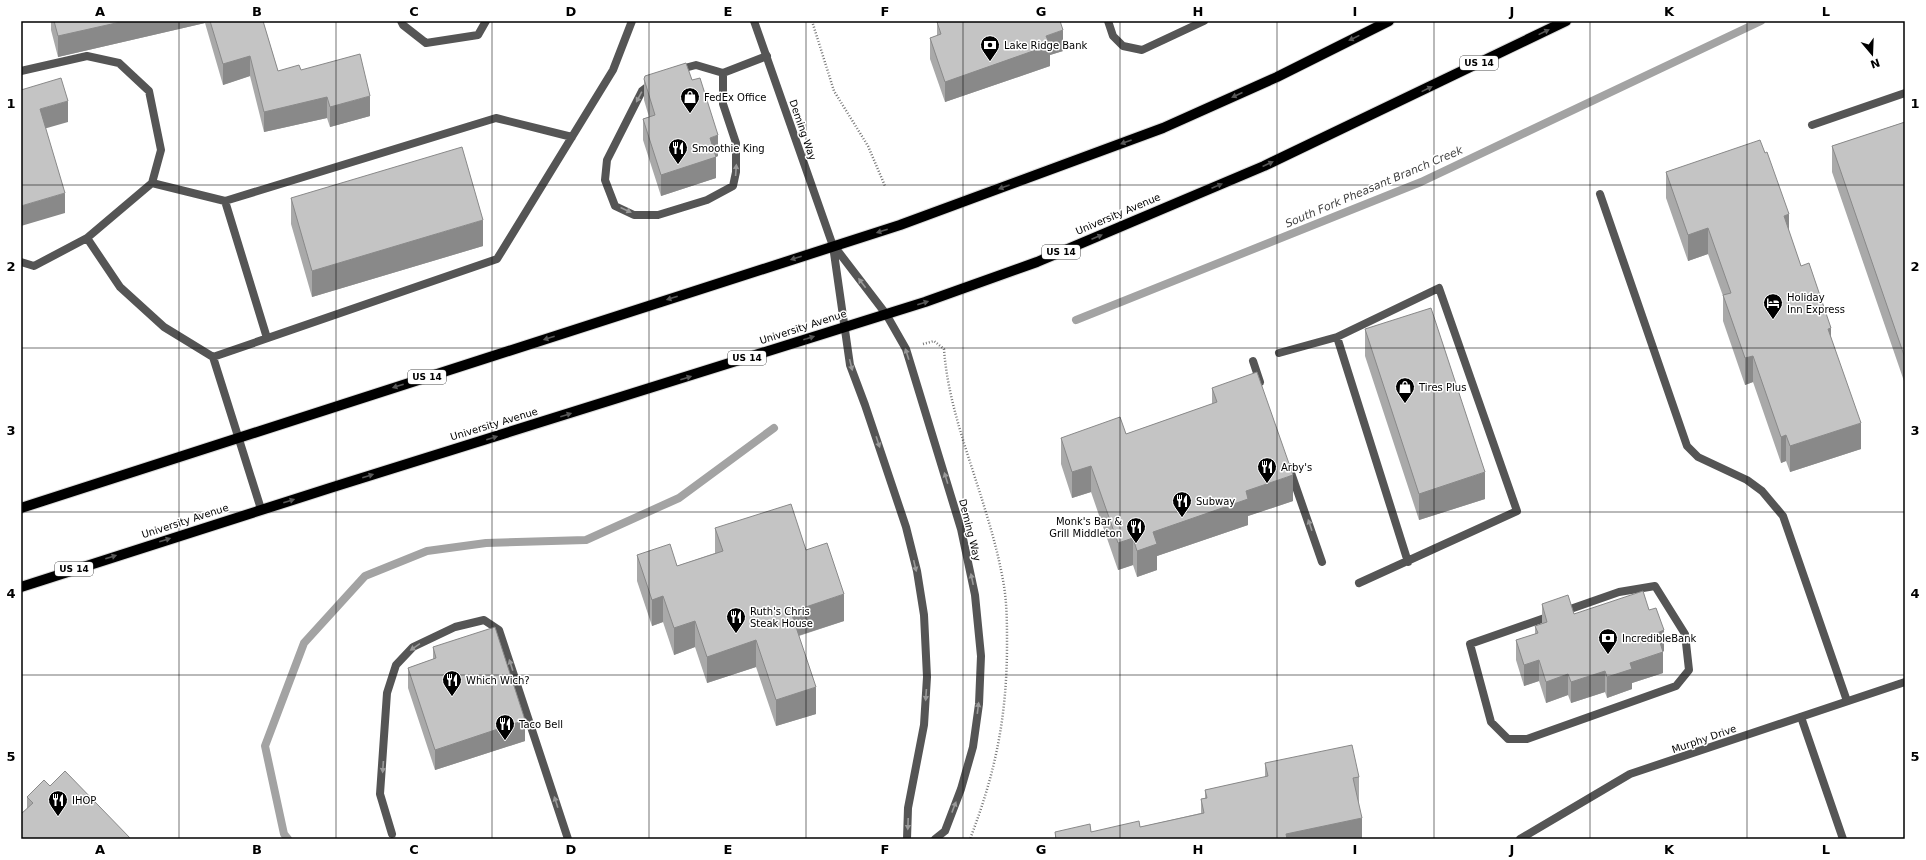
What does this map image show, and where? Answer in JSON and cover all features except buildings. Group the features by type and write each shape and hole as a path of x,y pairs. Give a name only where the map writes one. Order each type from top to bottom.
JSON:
{"main road":[{"name":"US 14","path":"21,508 900,225 1163,128 1277,77 1389,21"},
{"name":"University Avenue","path":"21,587 261,509 648,390 845,326 926,302 1037,262 1232,180 1392,106 1566,21"}],"street":[{"path":"401,21 403,25 426,43 478,35 486,21"},
{"path":"213,357 497,259 613,70 632,21"},
{"name":"Deming Way","path":"754,21 833,246 850,365 906,528 917,571 924,616 928,677 924,725 908,808 907,839"},
{"path":"1108,21 1113,36 1122,46 1142,50 1204,21"},
{"path":"21,71 87,56 119,63 149,91 161,150 152,183 87,238 34,266 21,262"},
{"path":"668,74 696,65 723,73 767,56"},
{"path":"658,80 642,91 607,160 605,180 609,193 616,206 634,215 658,215 707,200 733,186 736,172 736,143 723,104 723,73"},
{"path":"1812,125 1905,93"},
{"path":"152,183 225,201 496,118 572,136"},
{"path":"1600,194 1687,446 1698,457 1747,480 1762,491 1783,516 1848,701"},
{"path":"225,201 267,338"},
{"path":"87,238 120,288 164,327 213,357 261,509"},
{"name":"Deming Way","path":"833,246 886,314 906,349 961,529 978,615 981,656 979,704 973,747 961,789 945,831 935,839"},
{"path":"1279,353 1337,336 1439,288 1517,511 1408,562 1358,582"},
{"path":"1337,336 1408,562"},
{"path":"1253,361 1263,391"},
{"path":"1286,458 1322,562"},
{"path":"1655,586 1685,634 1689,670 1676,686 1527,740 1508,739 1491,722 1470,644 1619,592 1655,586"},
{"path":"392,834 380,794 387,693 396,665 413,648 455,627 484,620 499,630 568,839"},
{"name":"Murphy Drive","path":"1520,839 1630,774 1905,682"},
{"path":"1801,717 1843,839"}],"path":[{"path":"812,21 834,91 868,146 885,186"}],"waterway":[{"name":"South Fork Pheasant Branch Creek","path":"1076,320 1421,182 1761,21"},
{"name":"South Fork Pheasant Branch Creek","path":"288,839 284,834 265,746 304,643 365,576 427,551 486,543 586,540 679,498 774,428"}],"place":[{"name":"Lake Ridge Bank","path":"990,62"},
{"name":"FedEx Office","path":"690,114"},
{"name":"Smoothie King","path":"678,165"},
{"name":"Holiday Inn Express","path":"1773,320"},
{"name":"Tires Plus","path":"1405,404"},
{"name":"Arby's","path":"1267,484"},
{"name":"Subway","path":"1182,518"},
{"name":"Monk's Bar & Grill Middleton","path":"1136,544"},
{"name":"Ruth's Chris Steak House","path":"736,634"},
{"name":"IncredibleBank","path":"1608,655"},
{"name":"Which Wich?","path":"452,697"},
{"name":"Taco Bell","path":"505,741"},
{"name":"IHOP","path":"58,817"}]}
